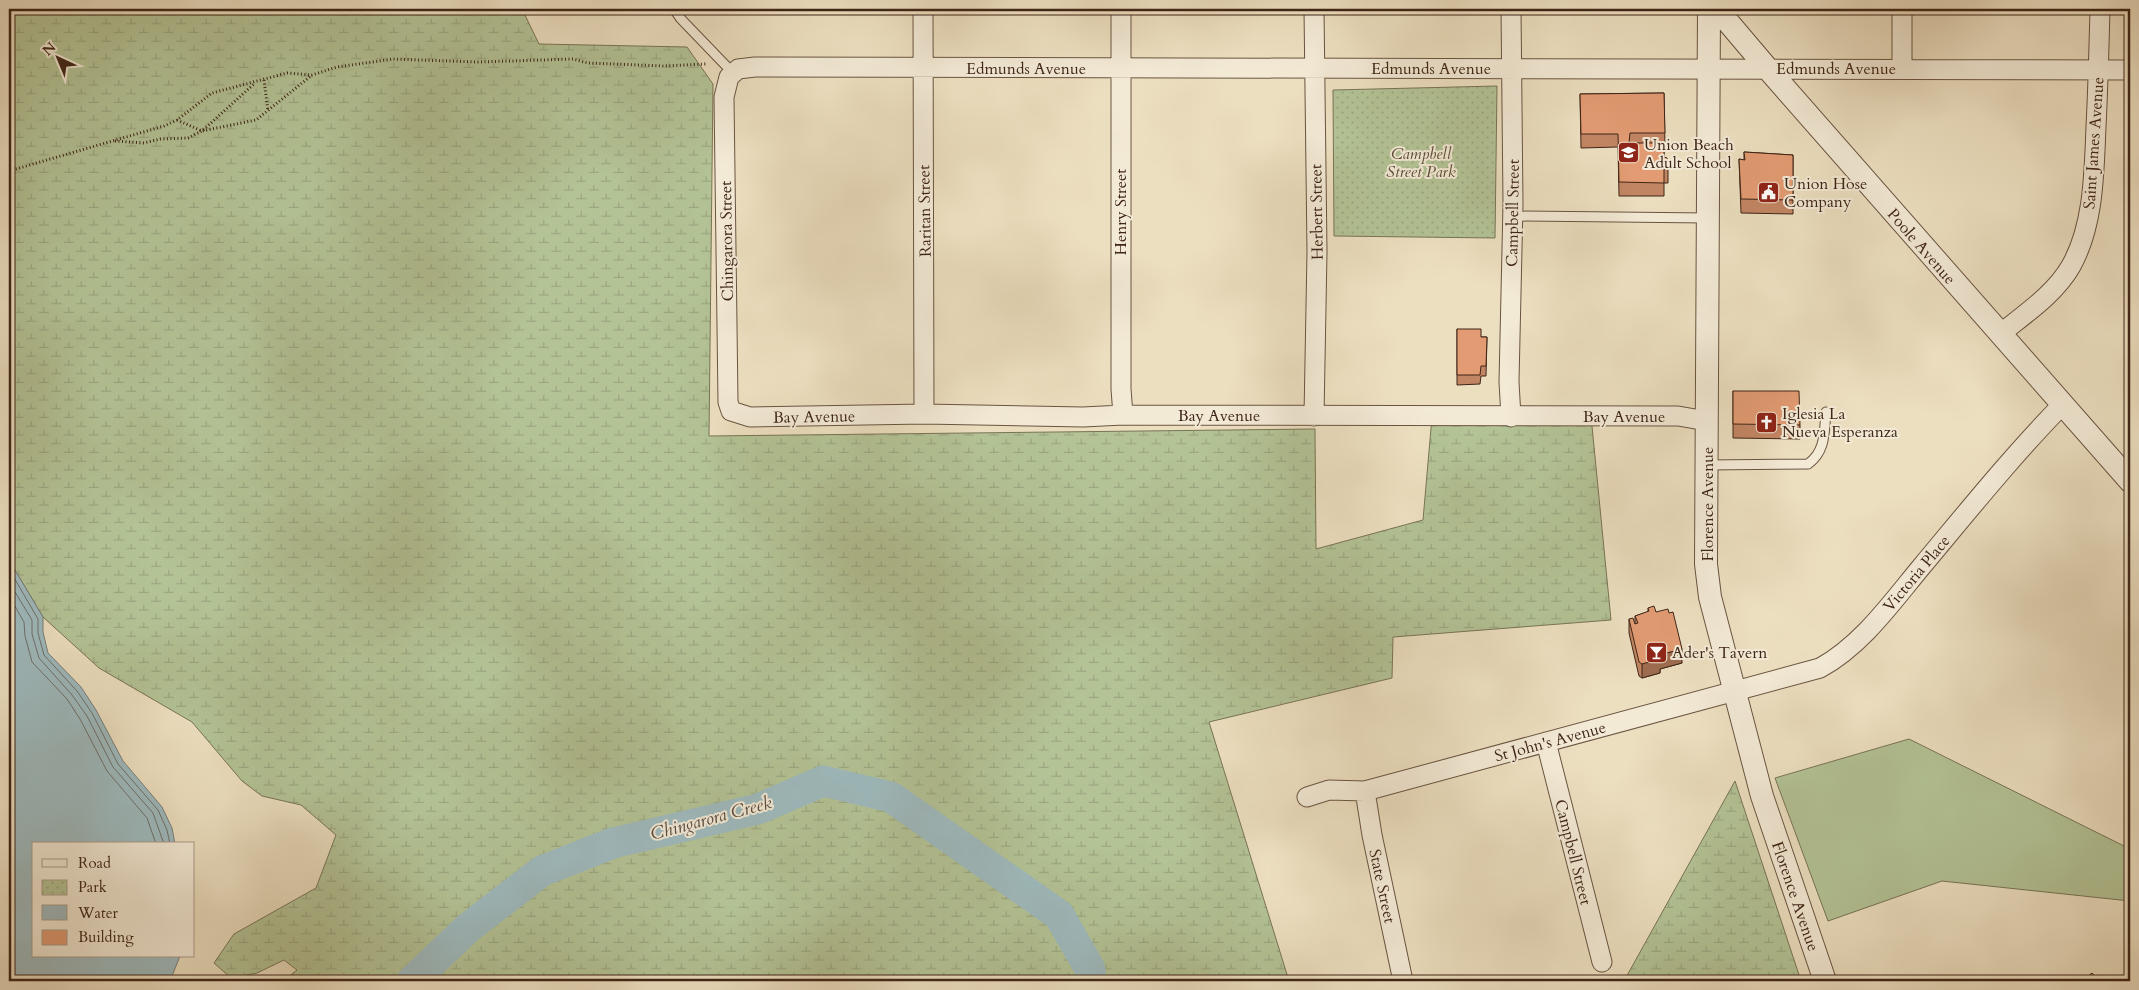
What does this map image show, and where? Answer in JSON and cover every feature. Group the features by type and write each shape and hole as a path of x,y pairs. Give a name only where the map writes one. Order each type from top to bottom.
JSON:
{"street":[{"name":"Raritan Street","path":"923,9 924,414"},
{"name":"Henry Street","path":"1121,9 1120,144 1123,415"},
{"name":"Herbert Street","path":"1314,9 1317,252 1314,416"},
{"name":"Campbell Street","path":"1511,9 1513,69 1513,216 1509,382 1511,417"},
{"name":"Florence Avenue","path":"1709,9 1706,564 1710,597 1762,796 1825,981"},
{"name":"Poole Avenue","path":"1717,9 2130,480"},
{"path":"1902,9 1902,68"},
{"name":"Saint James Avenue","path":"2000,334 2057,285 2071,266 2079,248 2088,218 2094,179 2100,9"},
{"name":"Edmunds Avenue","path":"728,68 1121,69 1314,67 2130,70"},
{"name":"Chingarora Street","path":"728,68 729,77 724,97 728,402 731,411"},
{"name":"Victoria Place","path":"1734,691 1820,668 1850,648 1885,610 2027,441 2063,404"},
{"name":"Bay Avenue","path":"731,411 750,417 924,414 1083,417 1123,415 1678,416 1707,421"},
{"name":"St John's Avenue","path":"1306,797 1329,790 1365,791 1734,691"},
{"name":"Campbell Street","path":"1546,742 1602,962"},
{"name":"State Street","path":"1365,791 1372,835 1403,981"}],"lane":[{"path":"674,9 681,19 728,68"},
{"path":"1513,216 1708,218"},
{"path":"1706,466 1808,464 1816,458 1822,447 1826,412"}],"path":[{"path":"112,141 144,143 160,139 188,138 202,131 256,120 312,75 337,67 393,59 478,62 573,59 588,63 728,68"},
{"path":"9,171 177,120 212,93 287,73 312,75"},
{"path":"264,80 268,112"},
{"path":"202,131 256,82"},
{"path":"177,120 202,131"}],"green space":[{"path":"9,9 522,9 539,44 687,47 713,84 709,436 1315,429 1316,549 1423,520 1432,417 1591,416 1611,620 1393,637 1392,678 1209,722 1289,981 283,981 297,970 284,960 257,973 231,978 214,963 234,934 316,888 336,835 301,805 262,796 242,781 192,722 99,668 43,617 9,560"},
{"name":"Campbell Street Park","path":"1497,86 1495,238 1334,236 1333,90"},
{"path":"1909,739 2130,849 2130,901 1942,881 1828,921 1775,778"},
{"path":"1735,781 1801,981 1624,981"}],"water":[{"path":"9,560 43,617 43,632 48,653 81,687 96,710 123,761 162,807 172,828 175,842 32,842 32,958 179,958 170,981 9,981"}],"building":[{"path":"1664,93 1665,133 1630,133 1629,143 1664,143 1664,157 1667,158 1668,169 1664,169 1664,183 1619,182 1618,134 1581,134 1580,94"},
{"path":"1744,152 1793,155 1793,200 1741,199 1739,159 1745,160"},
{"path":"1457,329 1481,329 1481,337 1487,337 1486,366 1481,366 1480,375 1457,375"},
{"path":"1733,391 1799,391 1800,425 1733,424"},
{"name":"Ader's Tavern","path":"1654,606 1656,612 1668,609 1669,613 1673,612 1682,649 1659,655 1660,659 1642,664 1639,662 1629,619 1633,618 1635,624 1638,623 1635,616 1649,611 1648,608"},
{"path":"2092,973 2099,981 2082,981"}],"waterway":[{"name":"Chingarora Creek","path":"412,981 468,928 542,871 613,843 758,809 823,781 891,797 1059,915 1090,969 1091,981"}],"place":[{"name":"Union Beach Adult School","path":"1628,153"},
{"name":"Union Hose Company","path":"1768,192"},
{"name":"Iglesia La Nueva Esperanza","path":"1766,422"},
{"name":"Ader's Tavern","path":"1656,652"}]}
